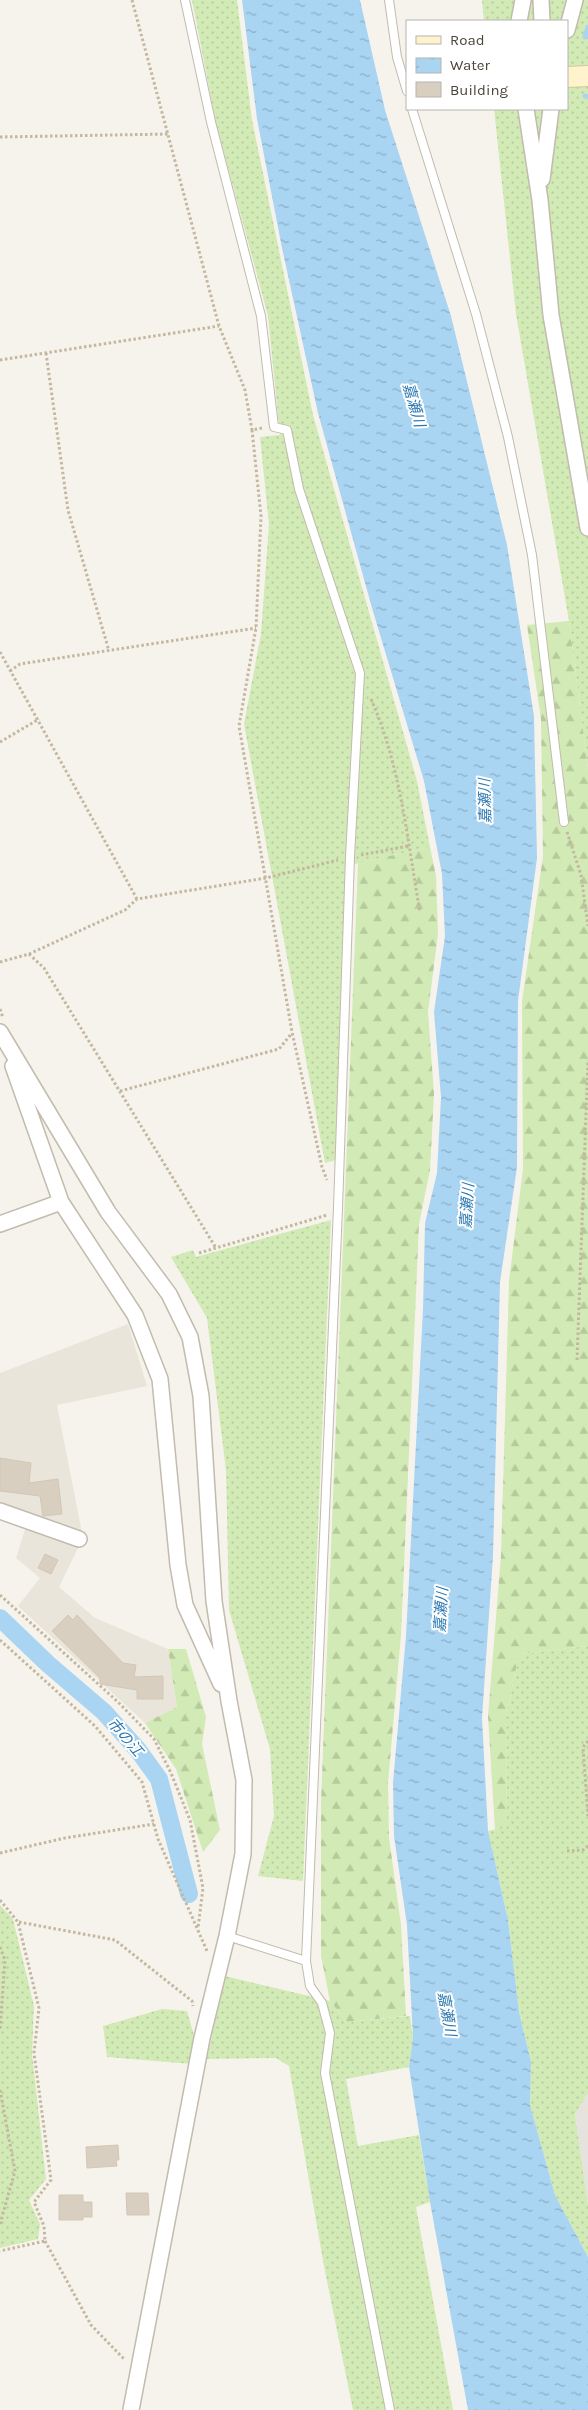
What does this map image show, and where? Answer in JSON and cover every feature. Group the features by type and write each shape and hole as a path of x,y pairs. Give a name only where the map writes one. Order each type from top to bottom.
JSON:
{"street":[{"path":"519,20 523,0"},
{"path":"541,0 542,20"},
{"path":"568,26 575,0"},
{"path":"568,77 588,76"},
{"path":"526,110 540,200 551,315 588,528"},
{"path":"540,200 551,110"},
{"path":"2,1034 61,1202 136,1315 160,1379 178,1566 185,1605 229,1701"},
{"path":"2,1034 108,1212 169,1294 190,1337 201,1396 214,1601 229,1701 244,1780 243,1854 175,2174 131,2410"},
{"path":"0,1224 61,1202"},
{"path":"0,1511 79,1539"}],"lane":[{"path":"185,0 211,122 261,316 274,426 287,430 299,489 360,673 350,857 338,1208 306,1961 310,1986 322,2003 330,2033 325,2073 390,2410"},
{"path":"389,0 397,57 406,88"},
{"path":"412,110 476,314 508,437 532,555 564,822"},
{"path":"227,1936 306,1961"}],"path":[{"path":"132,0 219,326 245,390 252,430 261,516 256,628 239,726 292,1032 322,1167 338,1208 329,1214 199,1253"},
{"path":"0,137 168,134"},
{"path":"0,360 219,326"},
{"path":"46,353 68,510 109,651"},
{"path":"252,430 274,426"},
{"path":"10,671 20,664 256,628"},
{"path":"0,652 39,719 137,899"},
{"path":"360,673 385,731 401,791 420,912"},
{"path":"0,742 39,719"},
{"path":"564,822 581,875 588,926"},
{"path":"0,962 29,954 125,910 137,899 266,878"},
{"path":"29,954 44,968 216,1248"},
{"path":"120,1091 279,1049 292,1032"},
{"path":"577,1360 588,1060"},
{"path":"0,1594 118,1702 154,1739 171,1773 190,1820 203,1888 198,1928"},
{"path":"0,1640 95,1726 142,1782 158,1839 217,1975"},
{"path":"588,1741 583,1747 588,1816"},
{"path":"0,1853 65,1838 154,1824"},
{"path":"567,1851 582,1850 588,1846"},
{"path":"0,1900 18,1922 39,2008 34,2053 51,2180 34,2202 44,2226 45,2242 91,2325 138,2373"},
{"path":"18,1922 115,1940 192,2001 194,2010"},
{"path":"0,1947 5,1960 0,2030"},
{"path":"0,2090 15,2172 0,2224"},
{"path":"0,2251 45,2242"}],"shaded area":[{"path":"128,1324 147,1386 57,1405 83,1538 59,1587 95,1618 168,1649 177,1707 145,1723 18,1606 40,1578 16,1558 27,1523 0,1513 0,1373"},
{"path":"588,2093 588,2205 575,2114"}],"green space":[{"path":"192,0 237,0 252,120 313,415 417,781 430,847 346,866 336,1160 325,1163 244,724 261,634 269,524 260,437 280,435 268,316 216,123"},
{"path":"482,0 588,0 588,770 569,621 516,314 494,110 568,110 568,20 484,20"},
{"path":"569,621 588,770 588,1646 519,1654 506,1717 507,1827 495,1830 488,1716 501,1555 509,1281 523,1169 522,1001 543,856 541,719 527,625"},
{"path":"430,847 436,876 438,934 428,1012 434,1094 430,1170 419,1224 401,1635 388,1783 389,1838 401,1925 406,2016 347,2022 330,2001 321,1956 321,1802 358,863"},
{"path":"331,1220 303,1881 258,1876 274,1816 270,1749 229,1610 226,1470 207,1318 171,1257 193,1250 196,1257"},
{"path":"588,1646 588,2093 575,2114 588,2205 588,2257 555,2195 530,2105 531,2062 519,2012 508,1920 488,1831 507,1827 506,1717 519,1654"},
{"path":"168,1649 186,1649 206,1717 202,1744 220,1830 203,1852 176,1769 145,1723 177,1707"},
{"path":"0,1905 13,1919 34,2006 32,2054 46,2179 29,2200 40,2224 38,2239 0,2248"},
{"path":"225,1976 330,2001 347,2022 410,2016 413,2037 409,2067 346,2079 358,2146 419,2135 430,2202 416,2207 453,2410 353,2410 324,2266 289,2066 276,2058 207,2059"},
{"path":"162,2009 187,2011 195,2039 192,2064 107,2057 103,2026"}],"water":[{"name":"嘉瀬川","path":"242,0 360,0 385,110 451,316 507,545 534,716 537,858 518,1001 517,1167 500,1282 493,1556 482,1718 488,1831 508,1920 519,2012 531,2062 530,2105 555,2195 588,2257 588,2410 468,2410 430,2202 409,2067 413,2037 407,1925 394,1836 393,1783 406,1636 423,1309 425,1223 437,1173 441,1097 434,1012 445,936 442,874 424,781 372,608 318,413 282,248 257,119"}],"building":[{"path":"0,1458 31,1463 29,1483 58,1479 62,1514 43,1516 40,1496 0,1491"},
{"path":"45,1554 58,1560 51,1574 38,1568"},
{"path":"68,1615 73,1620 77,1615 123,1663 136,1665 134,1677 163,1676 163,1699 137,1699 137,1690 100,1684 100,1678 52,1631"},
{"path":"118,2145 119,2160 116,2160 117,2166 87,2168 86,2147"},
{"path":"126,2193 148,2193 149,2215 127,2215"},
{"path":"59,2195 83,2195 83,2202 92,2202 92,2217 83,2217 83,2220 59,2220"}],"waterway":[{"path":"585,37 588,27"},
{"name":"市の江","path":"0,1618 48,1664 104,1712 138,1750 159,1779 189,1894"}]}
